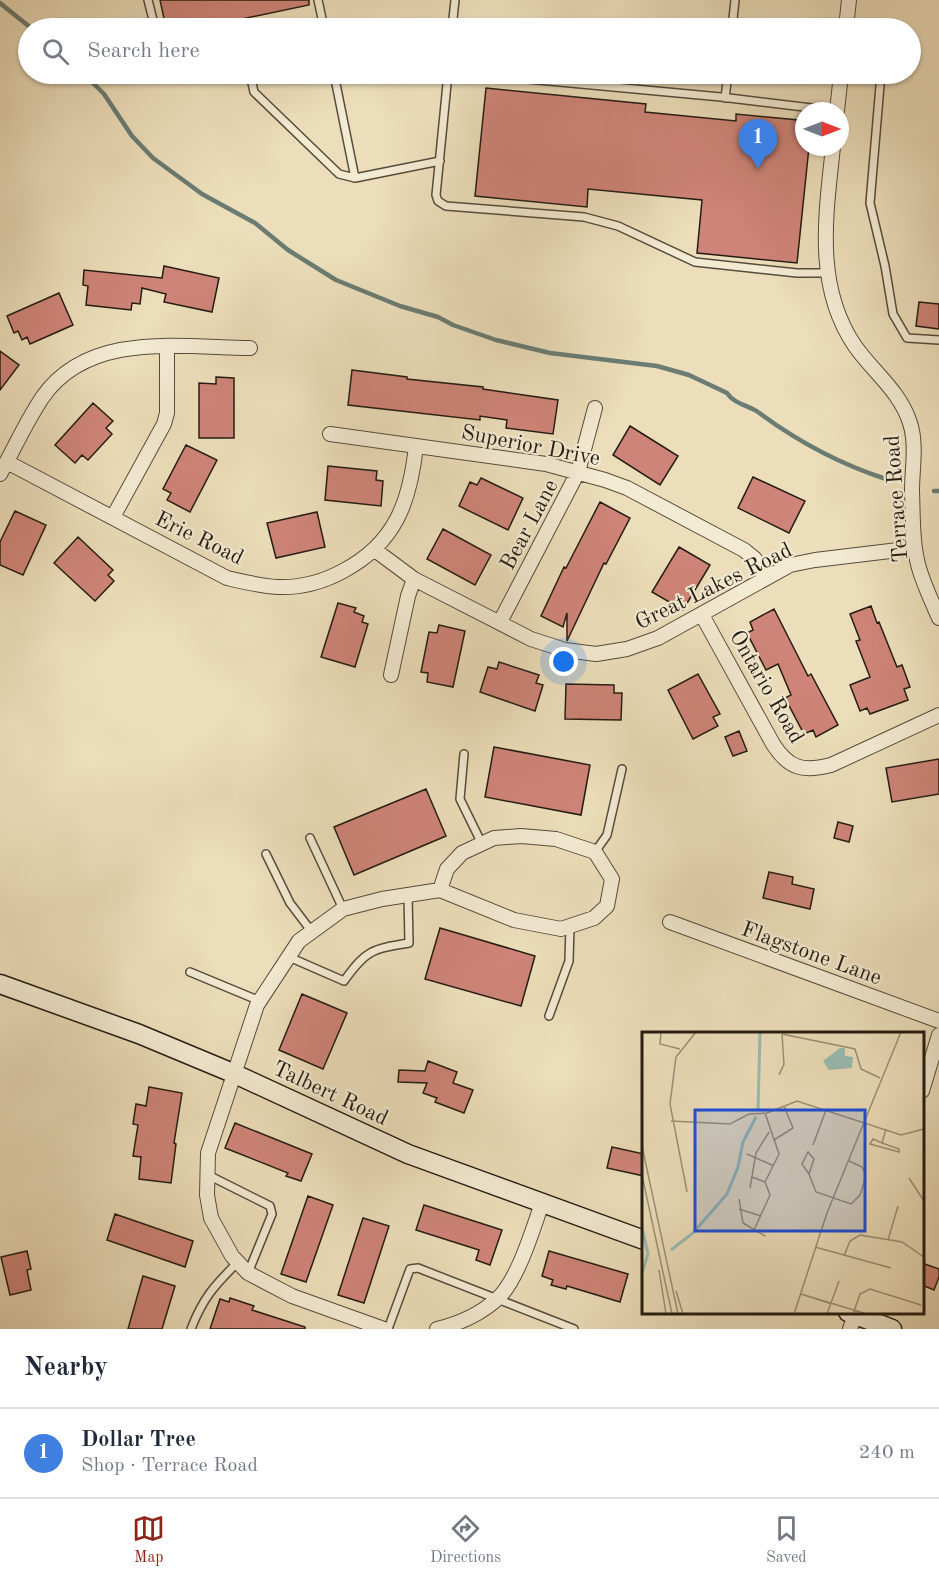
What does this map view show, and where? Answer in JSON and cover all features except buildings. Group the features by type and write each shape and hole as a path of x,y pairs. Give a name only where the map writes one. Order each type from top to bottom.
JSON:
{"street":[{"path":"847,18 849,0"},
{"path":"838,102 840,84"},
{"name":"Terrace Road","path":"832,156 825,228 827,273 840,318 855,346 898,397 911,423 914,447 912,490 915,548 918,566 939,618"},
{"path":"113,517 164,424 167,412 167,347"},
{"path":"3,468 42,398 62,375 88,359 118,350 167,347 250,348"},
{"name":"Bear Lane","path":"500,622 578,472 595,408"},
{"name":"Superior Drive","path":"330,434 546,464 627,488 744,550 755,559 765,578"},
{"name":"Erie Road","path":"3,468 113,517 227,578 257,585 280,587 307,585 331,577 354,565 375,550 394,524 404,503 413,474 416,446"},
{"name":"Great Lakes Road","path":"375,550 414,579 531,639 565,650 596,654 627,649 657,638 790,565 915,548"},
{"path":"391,675 408,596 414,579"},
{"name":"Ontario Road","path":"702,615 773,744 782,757 796,767 812,770 831,765 939,715"},
{"path":"381,1328 278,1291 248,1273 237,1263 221,1239 211,1218 206,1174 208,1153 260,1001 299,941 343,909 382,898 440,890 514,920 561,929 594,918 607,906 612,879 595,852 556,839 521,836 494,838 462,853 447,869 440,890"},
{"name":"Flagstone Lane","path":"670,922 939,1021"},
{"name":"Talbert Road","path":"0,984 128,1030 235,1074 408,1154 642,1239"},
{"path":"924,1084 939,1035"},
{"path":"437,1329 453,1325 497,1300 505,1290 518,1264 542,1203"},
{"path":"852,1317 892,1329"}],"lane":[{"path":"148,0 152,18"},
{"path":"318,0 322,18"},
{"path":"453,18 455,0"},
{"path":"733,18 735,0"},
{"path":"252,84 254,92 339,174 355,178 440,161"},
{"path":"336,84 355,178"},
{"path":"447,84 436,195 438,201 446,206 584,217 618,226 694,262 797,273 827,273"},
{"path":"579,84 795,106"},
{"path":"725,98 727,84"},
{"path":"880,84 870,203 885,266 892,314 907,338 939,340"},
{"path":"464,754 460,799 482,844"},
{"path":"595,852 607,835 622,769"},
{"path":"310,838 343,909"},
{"path":"266,854 290,903 312,932"},
{"path":"289,957 344,981 358,961 377,948 409,944 408,895"},
{"path":"549,1016 569,961 570,926"},
{"path":"190,972 260,1001"},
{"path":"206,1174 270,1206 272,1214 248,1273"},
{"path":"191,1329 199,1307 207,1294 237,1263"},
{"path":"381,1328 410,1269 418,1268 574,1329"}],"waterway":[{"path":"0,3 19,18"},
{"path":"94,84 104,94 132,136 153,158 202,194 255,223 288,250 336,280 400,306 438,317 453,325 496,340 550,353 657,366 689,375 727,393 733,400 754,410 819,451 886,479"},
{"path":"934,491 939,491"}],"place":[{"name":"Dollar Tree","path":"758,169"}]}
